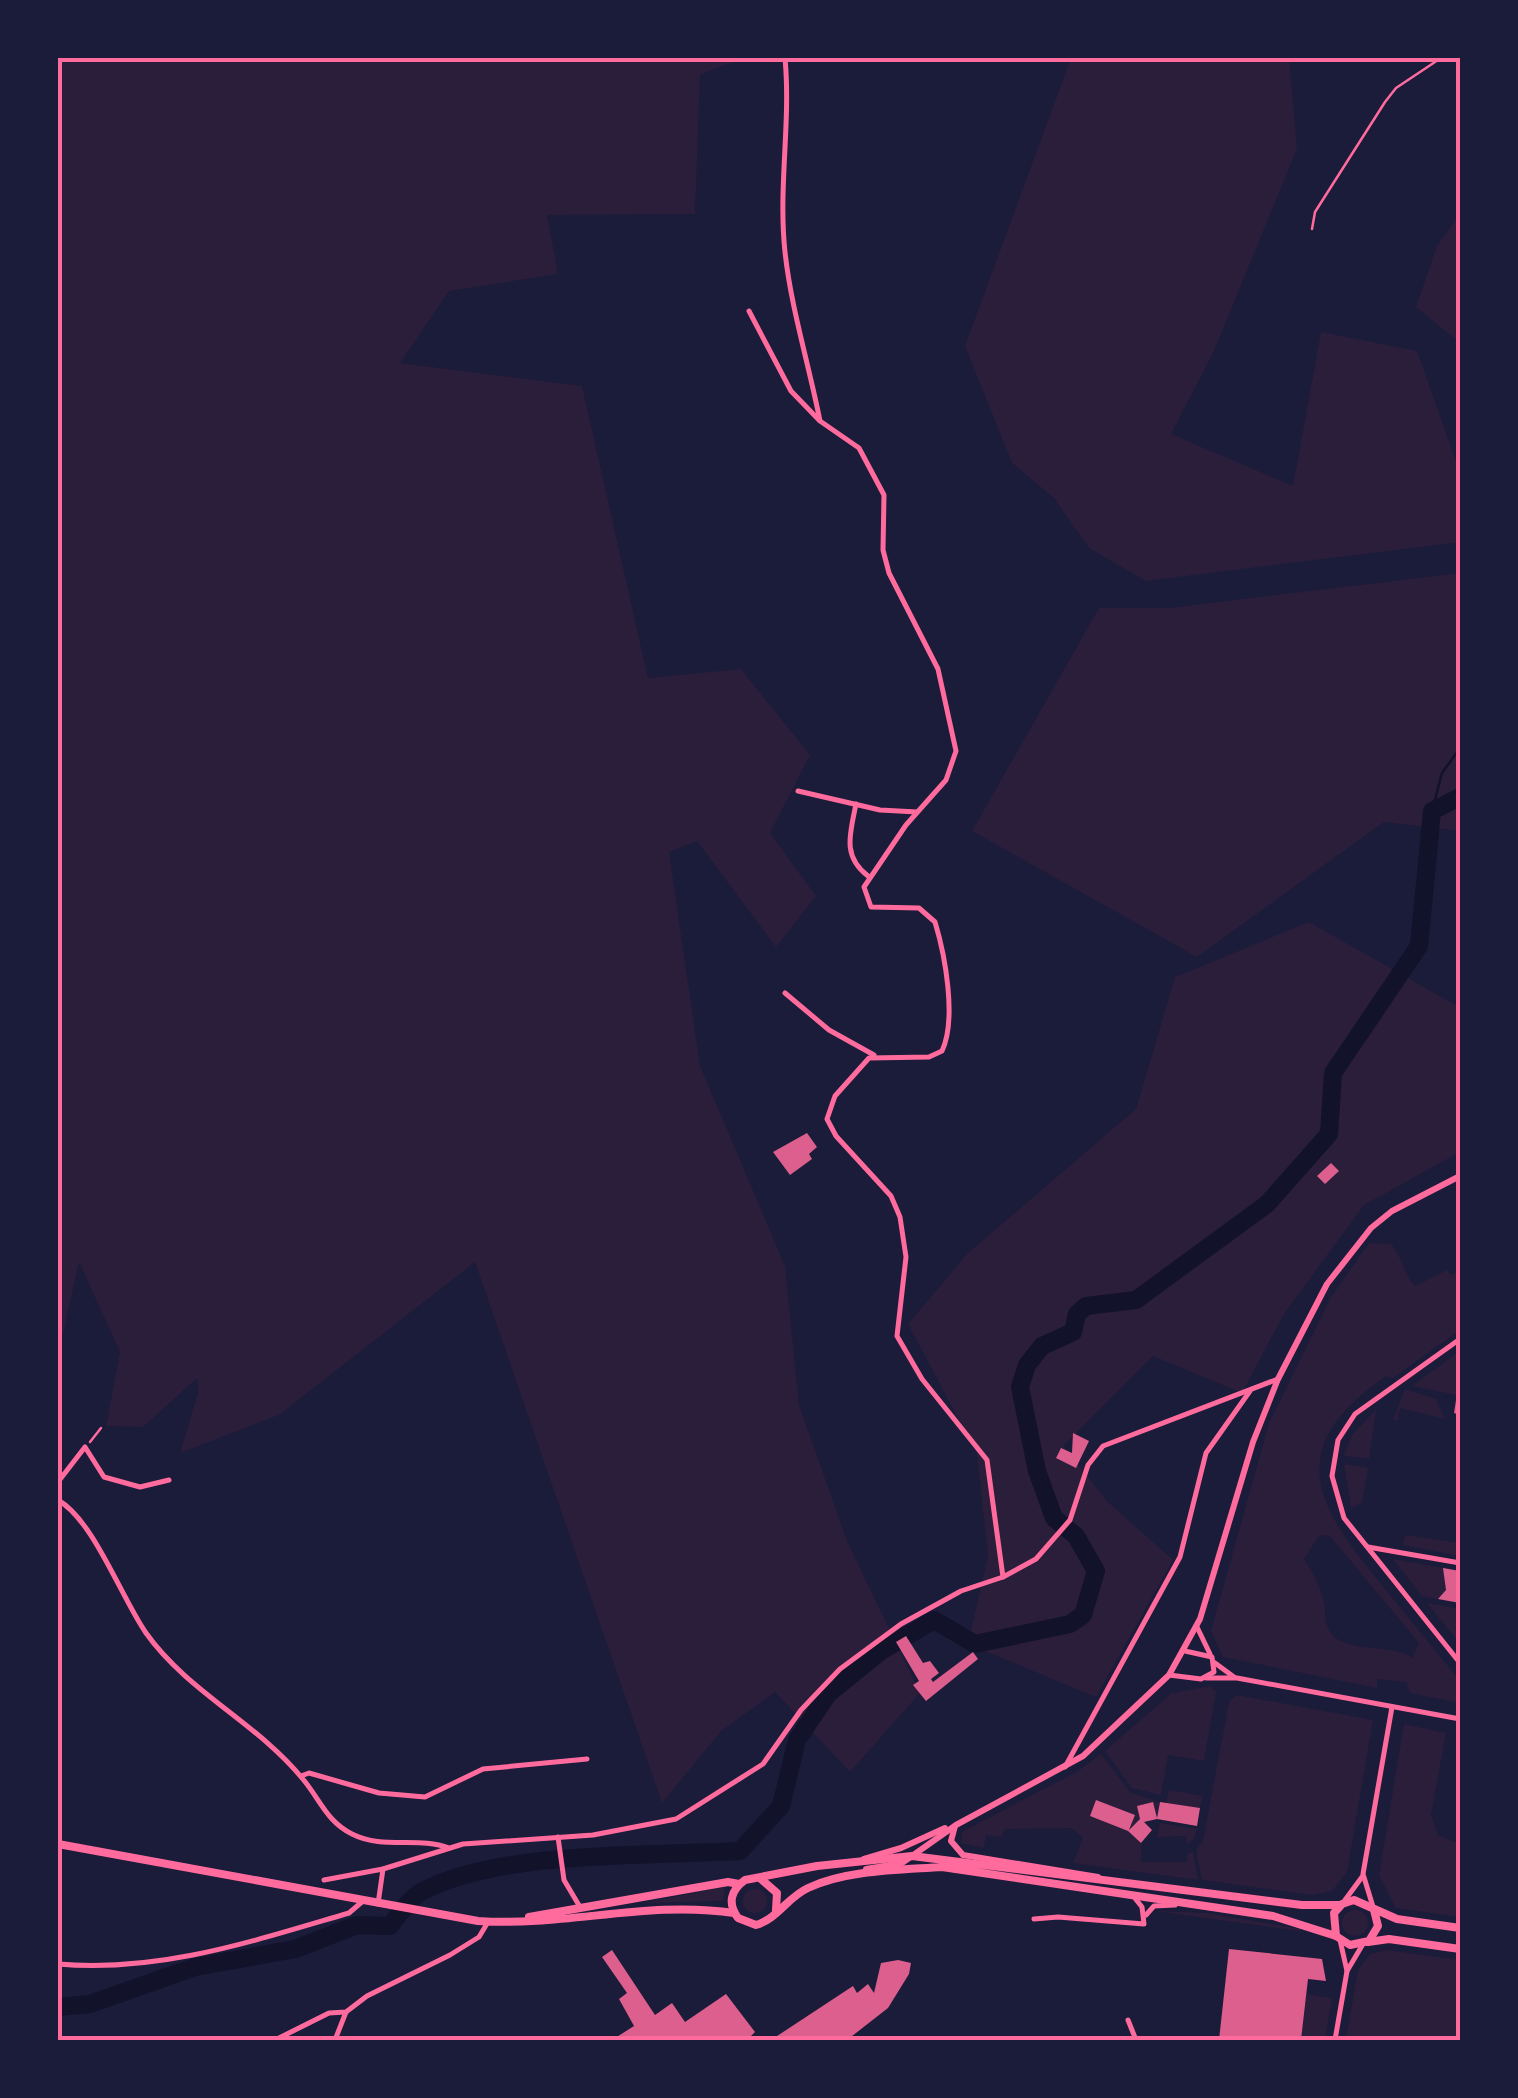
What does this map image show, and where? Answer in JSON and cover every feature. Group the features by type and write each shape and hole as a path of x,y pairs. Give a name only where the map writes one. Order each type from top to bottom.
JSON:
{"main road":[{"path":"58,1844 488,1922 671,1906 734,1913 756,1925 809,1887 887,1871 942,1867 1273,1916 1365,1943 1389,1938 1460,1948"},
{"path":"500,1922 860,1860 912,1856 953,1858 1302,1904 1340,1905 1358,1900 1403,1921 1460,1928"},
{"path":"761,1879 777,1893 774,1914"},
{"path":"734,1913 732,1895 738,1884"},
{"path":"1338,1938 1332,1921 1340,1905"},
{"path":"1365,1943 1378,1926 1374,1910"}],"street":[{"path":"786,58 790,114 783,211 786,255 820,420"},
{"path":"749,311 791,391 820,420 859,448 884,494 888,574 929,648 946,695 956,760 946,780 917,812 868,876 864,887 871,906 920,908 935,922 948,1034 942,1051 935,1055 874,1056 829,1030 786,993"},
{"path":"798,791 917,812"},
{"path":"856,804 848,852 855,866 868,876"},
{"path":"874,1056 848,1080 827,1118 836,1136 891,1196 900,1218 906,1257 897,1336 922,1379 987,1460 1003,1578"},
{"path":"809,1887 832,1875 902,1863 956,1825 1065,1768 1093,1748 1169,1675 1197,1628 1253,1442 1278,1378 1328,1284 1356,1245 1392,1211 1460,1176"},
{"path":"1460,1339 1370,1402 1342,1431 1334,1458 1333,1488 1344,1518 1460,1662"},
{"path":"58,1500 87,1534 144,1630 172,1668 236,1714 301,1776 334,1824 386,1844 450,1848 558,1841 676,1819 763,1764 801,1710 840,1669 901,1624 1036,1559 1070,1520 1088,1465 1103,1446 1278,1378"},
{"path":"1065,1768 1180,1556 1206,1453 1252,1389"},
{"path":"58,1479 85,1447 104,1477 140,1488 169,1480"},
{"path":"1365,1546 1460,1564"},
{"path":"1197,1628 1213,1660 1214,1672 1206,1678"},
{"path":"1185,1650 1213,1660 1237,1678"},
{"path":"1169,1675 1237,1678 1460,1720"},
{"path":"1340,1905 1363,1874 1392,1707"},
{"path":"301,1776 309,1773 380,1793 425,1797 483,1769 586,1759"},
{"path":"860,1860 956,1825"},
{"path":"956,1825 951,1841 963,1855 1103,1878"},
{"path":"558,1841 564,1880 580,1907"},
{"path":"324,1880 383,1869 450,1848"},
{"path":"383,1869 383,1904"},
{"path":"1363,1874 1374,1910"},
{"path":"1034,1919 1058,1916 1144,1924 1140,1903 1130,1895"},
{"path":"58,1964 104,1967 226,1951 349,1913 363,1901"},
{"path":"1144,1918 1154,1906 1188,1904"},
{"path":"275,2040 329,2013 346,2012 475,1940 488,1922"},
{"path":"1338,1938 1347,1970"},
{"path":"1335,2040 1347,1970 1365,1943"},
{"path":"335,2040 346,2012"},
{"path":"1128,2020 1136,2040"}],"path":[{"path":"1312,228 1314,212 1385,102 1396,88 1442,58"},
{"path":"85,1447 101,1428"}],"shaded area":[{"path":"58,58 743,58 700,75 695,214 547,215 558,274 449,291 400,363 582,386 648,678 741,669 810,755 770,833 816,896 776,947 697,841 669,852 700,1066 785,1266 799,1405 847,1541 920,1693 850,1772 775,1692 721,1731 662,1803 475,1262 279,1415 180,1453 198,1393 197,1378 143,1427 106,1426 120,1352 79,1262 58,1356"},
{"path":"1071,58 1289,58 1297,149 1214,351 1171,434 1293,486 1321,332 1417,351 1460,465 1460,542 1146,581 1089,548 1054,498 1012,463 965,346"},
{"path":"1460,214 1460,343 1416,307 1437,246"},
{"path":"1460,573 1460,831 1384,822 1197,957 972,831 1099,608 1169,608"},
{"path":"1309,922 1459,1007 1460,1152 1364,1205 1284,1314 1242,1393 1153,1356 1063,1446 1108,1502 1173,1560 1096,1697 968,1644 988,1556 977,1454 908,1324 967,1254 1136,1109 1175,977"},
{"path":"1369,1243 1391,1244 1415,1286 1447,1270 1451,1275 1460,1271 1460,1330 1393,1378 1386,1376 1353,1402 1332,1428 1321,1452 1320,1477 1326,1502 1359,1556 1460,1681 1460,1703 1410,1693 1406,1682 1377,1679 1377,1688 1223,1657 1211,1631 1269,1423 1331,1297","holes":["1329,1535 1419,1643 1412,1658 1391,1650 1342,1642 1333,1636 1326,1623 1321,1591 1304,1559 1319,1536"]},
{"path":"1460,1351 1456,1395 1412,1386"},
{"path":"1405,1389 1436,1399 1445,1419 1400,1408 1397,1421 1393,1420"},
{"path":"1376,1410 1369,1459 1344,1456 1352,1435"},
{"path":"1344,1464 1368,1468 1362,1503 1351,1508"},
{"path":"1405,1535 1460,1543 1460,1556 1403,1545"},
{"path":"1393,1559 1443,1568 1446,1590 1438,1599 1422,1596"},
{"path":"1427,1603 1460,1609 1460,1644"},
{"path":"1211,1686 1216,1692 1204,1761 1168,1755 1161,1795 1132,1788 1105,1751 1172,1693"},
{"path":"1237,1695 1373,1720 1347,1872 1332,1891 1312,1895 1202,1880 1196,1850 1203,1841 1229,1702"},
{"path":"1404,1724 1446,1733 1431,1815 1438,1835 1460,1844 1460,1917 1396,1908 1379,1875"},
{"path":"1101,1754 1131,1793 1160,1802 1157,1815 1153,1802 1137,1806 1140,1819 1131,1828 1134,1815 1097,1800 1090,1816 1128,1831 1141,1843 1141,1862 1187,1862 1187,1854 1193,1852 1198,1880 1073,1863 1083,1837 1071,1828 1004,1829 1002,1837 986,1835 984,1848 961,1843 962,1832 1078,1771"},
{"path":"1169,1790 1203,1796 1200,1808 1166,1803"},
{"path":"1160,1823 1197,1829 1194,1839 1187,1844 1186,1836 1157,1837"},
{"path":"725,1887 723,1901 643,1903 720,1888"},
{"path":"755,1889 767,1901 755,1913 743,1901"},
{"path":"1355,1910 1364,1914 1368,1923 1364,1932 1355,1936 1346,1932 1342,1923 1346,1914"},
{"path":"1154,1911 1207,1913 1301,1929 1300,1931"},
{"path":"1386,1950 1460,1960 1460,2040 1346,2040 1358,1970 1370,1954"},
{"path":"1307,1994 1332,1998 1325,2040 1301,2040"}],"building":[{"path":"807,1133 817,1147 809,1154 812,1159 790,1175 773,1152"},
{"path":"1331,1163 1339,1171 1325,1184 1317,1176"},
{"path":"1460,1382 1460,1415 1454,1413"},
{"path":"1073,1433 1089,1441 1076,1468 1056,1458 1061,1448 1072,1453"},
{"path":"1443,1568 1460,1571 1460,1603 1438,1599 1446,1590"},
{"path":"906,1636 923,1663 930,1661 939,1673 931,1679 933,1682 973,1652 978,1659 926,1701 913,1685 919,1681 896,1642"},
{"path":"1096,1800 1135,1815 1129,1830 1140,1819 1137,1806 1153,1802 1157,1818 1160,1802 1200,1808 1197,1826 1157,1819 1144,1822 1152,1830 1141,1843 1128,1831 1090,1816"},
{"path":"1229,1949 1322,1959 1326,1981 1308,1979 1301,2040 1219,2040"},
{"path":"612,1950 655,2015 672,2003 685,2022 726,1994 755,2032 747,2040 612,2040 634,2026 619,1999 627,1993 602,1957"},
{"path":"881,1963 911,1963 909,1974 888,2008 847,2040 771,2040 853,1986 857,1993 868,1984 874,1993"}],"waterway":[{"path":"1432,811 1442,773 1460,748"},
{"path":"58,2007 90,2004 195,1967 295,1949 357,1925 390,1926 421,1892 454,1878 492,1869 576,1858 740,1851 781,1806 797,1740 828,1694 881,1651 934,1620 975,1644 1070,1624 1083,1615 1096,1571 1076,1536 1054,1518 1037,1471 1020,1387 1027,1365 1042,1346 1073,1332 1077,1314 1086,1306 1136,1300 1267,1204 1329,1134 1333,1073 1419,946 1432,811 1460,797"}]}
